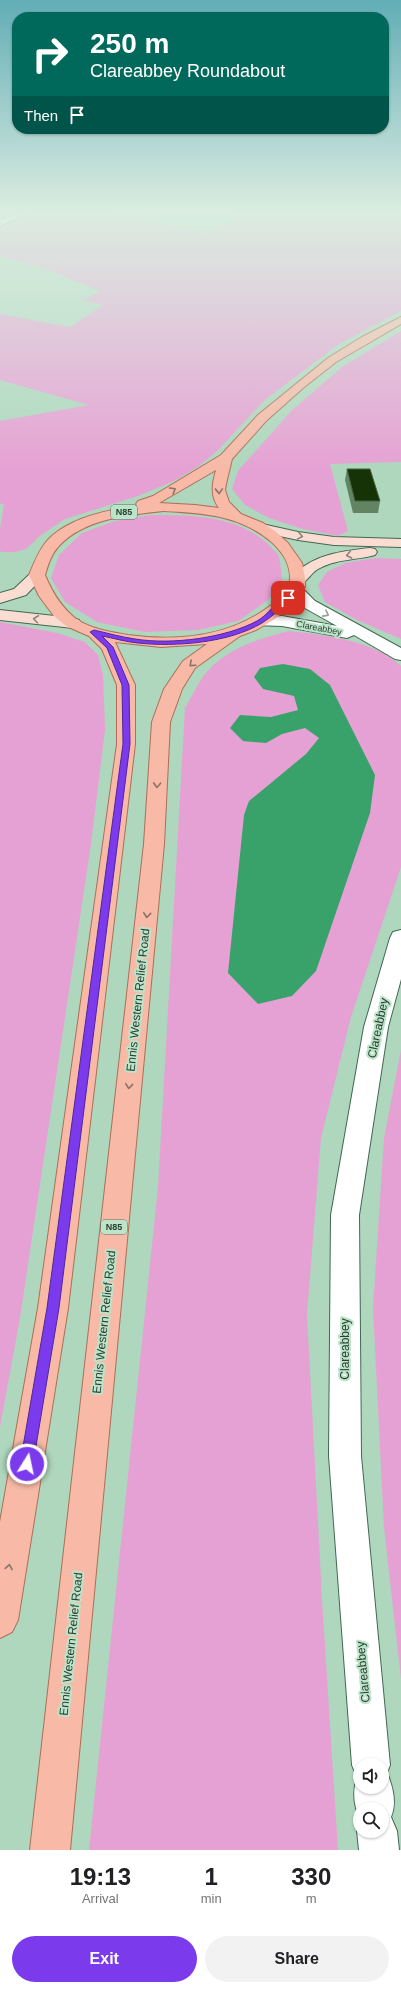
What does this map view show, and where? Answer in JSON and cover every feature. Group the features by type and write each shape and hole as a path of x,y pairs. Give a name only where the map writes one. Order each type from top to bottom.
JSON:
{"main road":[{"name":"N85","path":"111,514 136,509 163,507 190,508 236,517 262,528 277,540 293,558 297,585 281,606 261,622 234,633 194,641 165,643 136,641 94,632 73,623 50,603 37,575 44,557 56,541 88,522 111,514 158,499 226,458 262,418 299,386 349,349 401,320"},
{"name":"N85","path":"226,458 218,485 218,497 226,509 236,517"},
{"path":"262,528 298,536 334,541 401,543"},
{"path":"297,585 312,566 346,555 401,548"},
{"path":"0,598 20,592 37,575"},
{"path":"0,615 73,623"},
{"name":"N85","path":"0,1620 53,1308 126,744 126,685 110,647 94,632"},
{"name":"Ennis Western Relief Road","path":"50,1850 154,844 161,722 173,689 189,665 234,633"}],"street":[{"name":"Clareabbey","path":"297,585 309,604 401,655"},
{"name":"Clareabbey","path":"261,622 282,621 330,628 377,641"},
{"name":"Clareabbey","path":"371,1758 345,1456 345,1215 376,1027 401,938"},
{"path":"378,1838 379,1850"}],"shaded area":[{"path":"88,297 401,297 401,311 339,344 266,399 217,451 199,466 174,481 138,496 65,519 41,535 26,549 15,552 2,552 0,551 0,528 4,505 0,503 0,421 89,405 0,380 0,314 70,327 103,305 83,300"},
{"path":"401,331 401,462 330,464 348,531 338,536 303,529 269,518 245,505 232,489 238,471 291,411 342,367"},
{"path":"151,515 182,515 214,519 244,528 258,536 277,554 279,558 282,580 268,600 238,621 198,630 145,632 97,622 65,602 51,578 59,555 82,533 115,521"},
{"path":"376,558 401,559 401,639 357,620 325,602 318,585 327,572 345,563"},
{"path":"0,622 57,633 85,642 98,655 103,675 105,730 91,844 20,1318 0,1427"},
{"path":"288,631 317,634 348,640 377,650 390,657 401,666 401,867 351,1017 321,1138 307,1315 322,1599 338,1850 89,1850 158,1187 185,708 202,678 210,668 220,660 252,642"},
{"path":"283,664 310,669 330,685 375,775 370,813 316,971 292,996 258,1004 228,973 244,815 249,801 306,754 319,738 305,728 282,734 266,743 243,741 230,728 240,715 271,717 298,710 294,696 263,689 254,677 260,668"},
{"path":"401,1050 401,1679 384,1528 373,1308 384,1138"}],"building":[{"path":"347,469 370,469 380,501 355,501"}],"route":[{"path":"27,1464 53,1308 126,744 126,685 110,647 94,632 136,641 165,643 194,641 234,633 261,622 281,606 288,598"}]}
